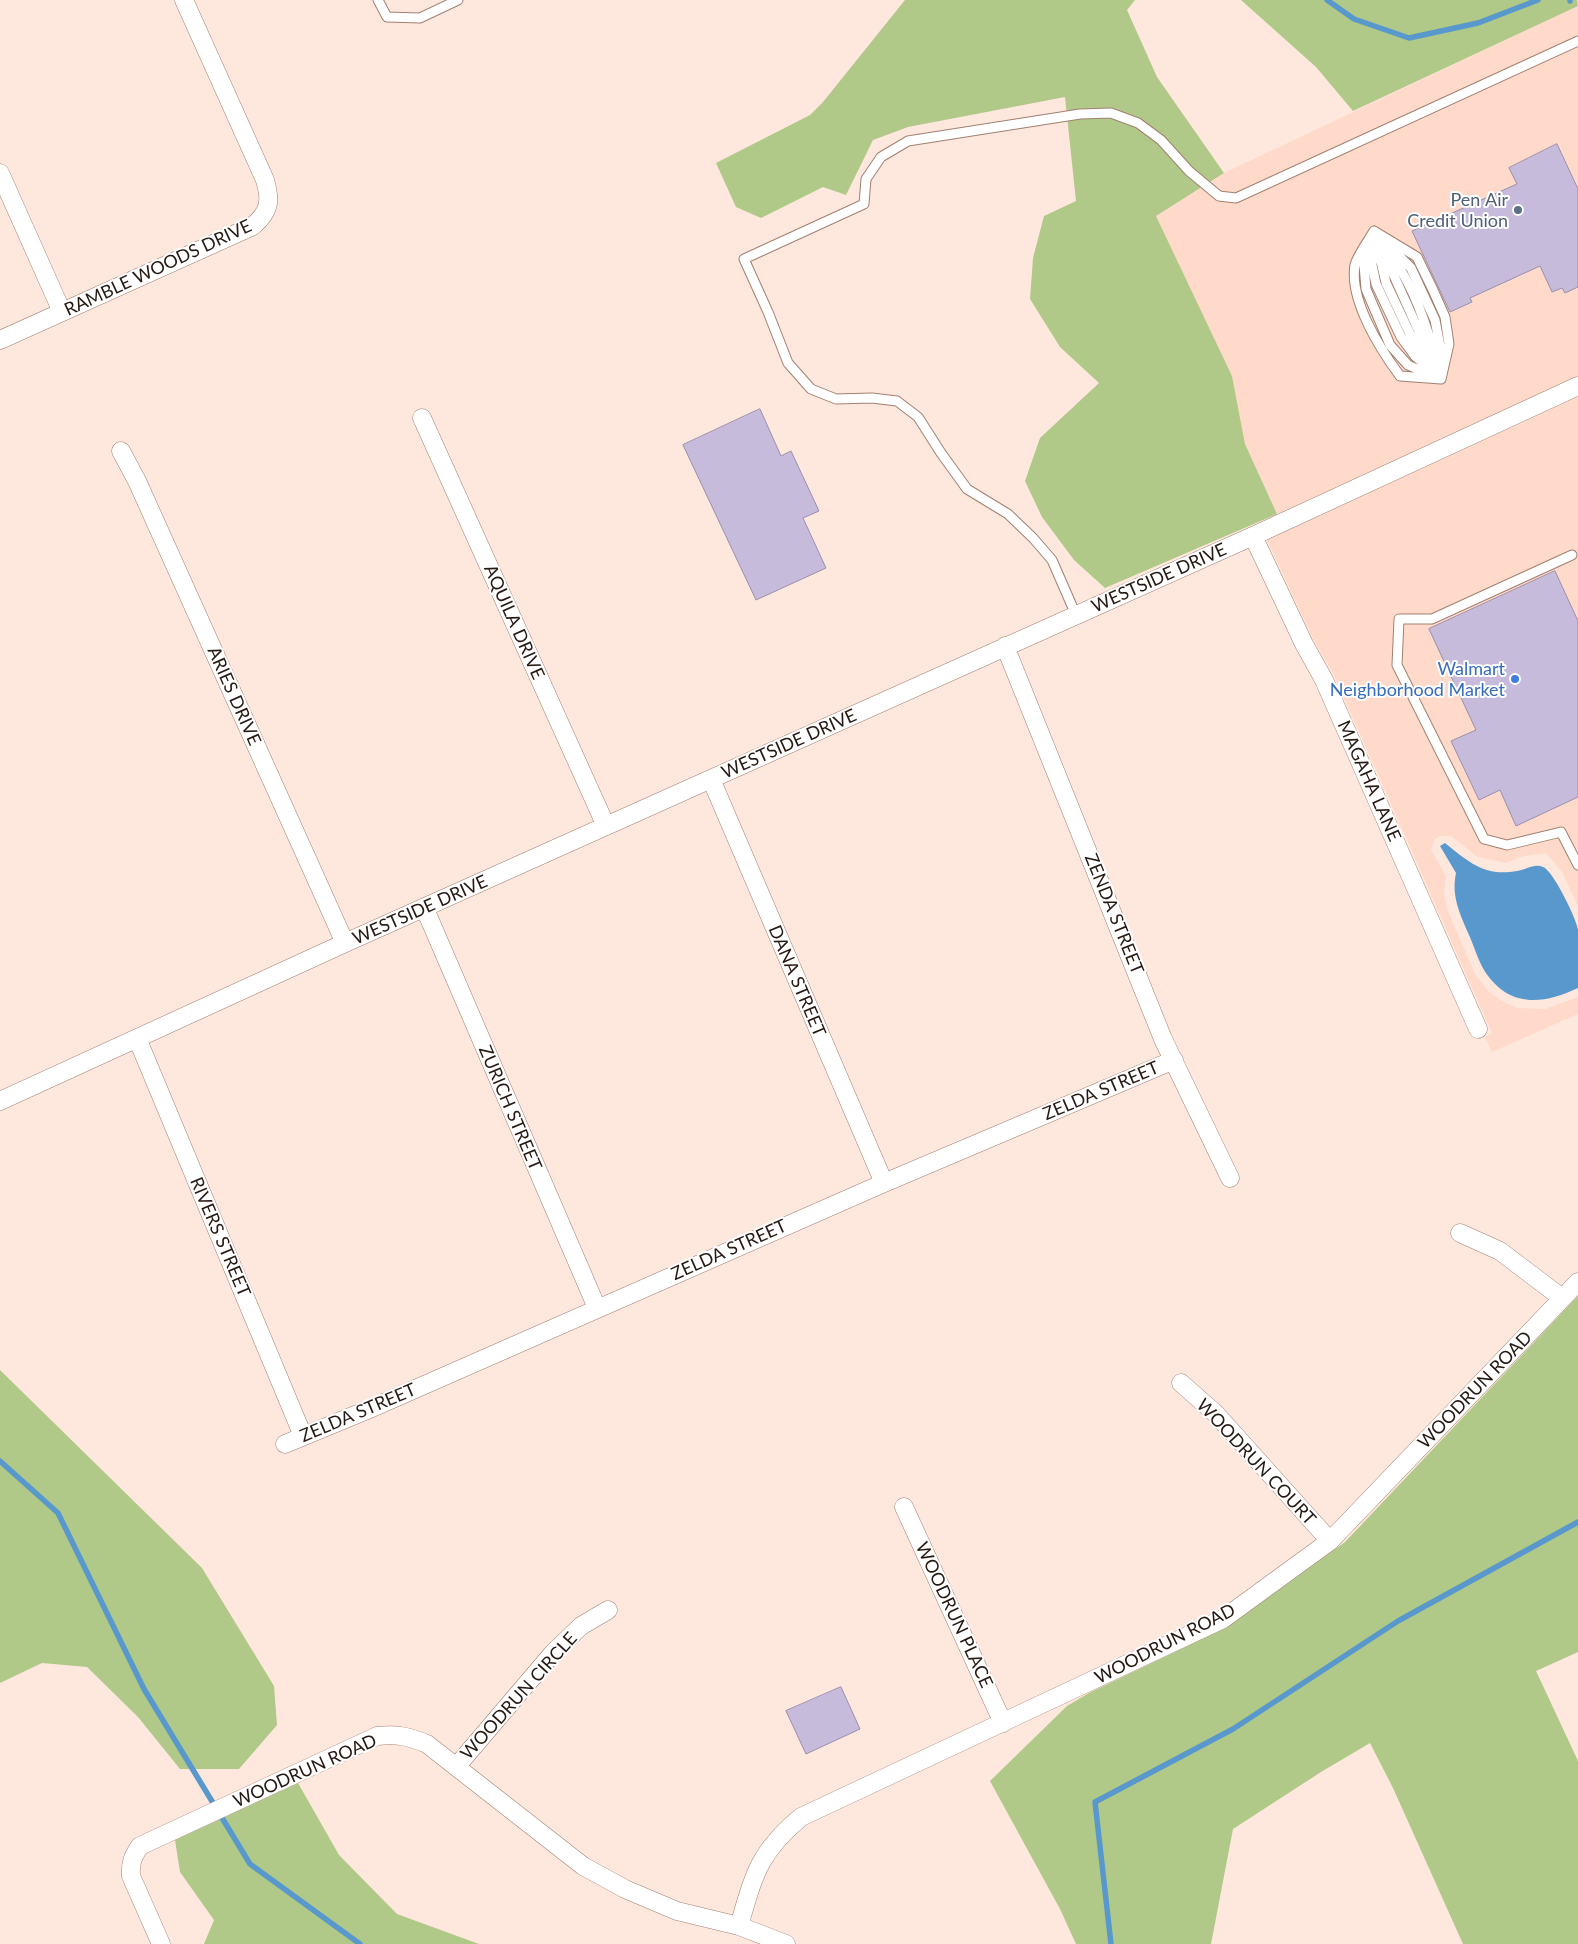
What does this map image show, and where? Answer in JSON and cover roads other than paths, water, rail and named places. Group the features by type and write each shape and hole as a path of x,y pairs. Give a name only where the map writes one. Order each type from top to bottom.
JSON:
{"street":[{"name":"RAMBLE WOODS DRIVE","path":"0,340 253,226 262,218 268,206 270,194 265,180 184,0"},
{"path":"0,173 62,312"},
{"name":"WESTSIDE DRIVE","path":"0,1101 345,943 425,909 1253,536 1578,386"},
{"name":"AQUILA DRIVE","path":"422,418 606,826"},
{"name":"ARIES DRIVE","path":"121,451 141,490 345,943"},
{"name":"MAGAHA LANE","path":"1253,536 1304,644 1324,680 1478,1029"},
{"name":"ZENDA STREET","path":"1006,646 1163,1038 1230,1178"},
{"name":"DANA STREET","path":"711,779 884,1183"},
{"name":"ZURICH STREET","path":"425,909 597,1308"},
{"name":"RIVERS STREET","path":"138,1038 304,1436"},
{"name":"ZELDA STREET","path":"285,1444 372,1408 884,1183 1174,1060"},
{"path":"1460,1232 1500,1251 1562,1298"},
{"name":"WOODRUN ROAD","path":"739,1926 754,1874 766,1852 782,1833 801,1817 1223,1619 1330,1542 1578,1282"},
{"name":"WOODRUN COURT","path":"1181,1383 1216,1414 1330,1542"},
{"name":"WOODRUN PLACE","path":"904,1507 1003,1723"},
{"name":"WOODRUN CIRCLE","path":"456,1767 553,1653 581,1626 608,1610"},
{"name":"WOODRUN ROAD","path":"161,1944 132,1876 130,1866 133,1855 140,1846 377,1736 394,1734 408,1736 427,1744 583,1866 625,1889 677,1911 739,1926 786,1944"}],"lane":[{"path":"378,0 387,16 420,18 458,0"},
{"path":"1076,615 1052,560 1008,514 967,489 940,453 918,417 897,401 872,398 836,399 811,389 788,363 744,259 864,204 866,178 881,156 908,141 1080,114 1111,114 1138,123 1161,140 1188,171 1219,196 1236,198 1578,41"},
{"path":"1374,231 1417,257 1433,290 1445,317 1449,344 1441,379"},
{"path":"1374,231 1402,270 1426,324 1441,379"},
{"path":"1374,231 1386,283 1410,334 1441,379"},
{"path":"1374,231 1364,266 1366,289 1390,345 1408,365 1441,379"},
{"path":"1374,231 1355,264 1356,296 1380,349 1400,376 1441,379"},
{"path":"1572,556 1432,619 1399,618 1397,665 1484,839 1507,845 1561,832 1578,865"}],"water":[{"path":"1445,843 1470,862 1486,870 1505,872 1540,866 1547,870 1564,896 1577,925 1578,988 1552,998 1526,1000 1504,991 1493,982 1482,966 1460,912 1455,889 1456,873 1440,846"}],"waterway":[{"path":"1327,0 1354,19 1409,38 1478,23 1538,0"},
{"path":"0,1461 58,1513 144,1689 250,1864 360,1944"},
{"path":"1111,1944 1095,1802 1233,1729 1398,1621 1578,1522"}],"place":[{"name":"Pen Air Credit Union","path":"1518,210"},
{"name":"Walmart Neighborhood Market","path":"1515,679"}]}
